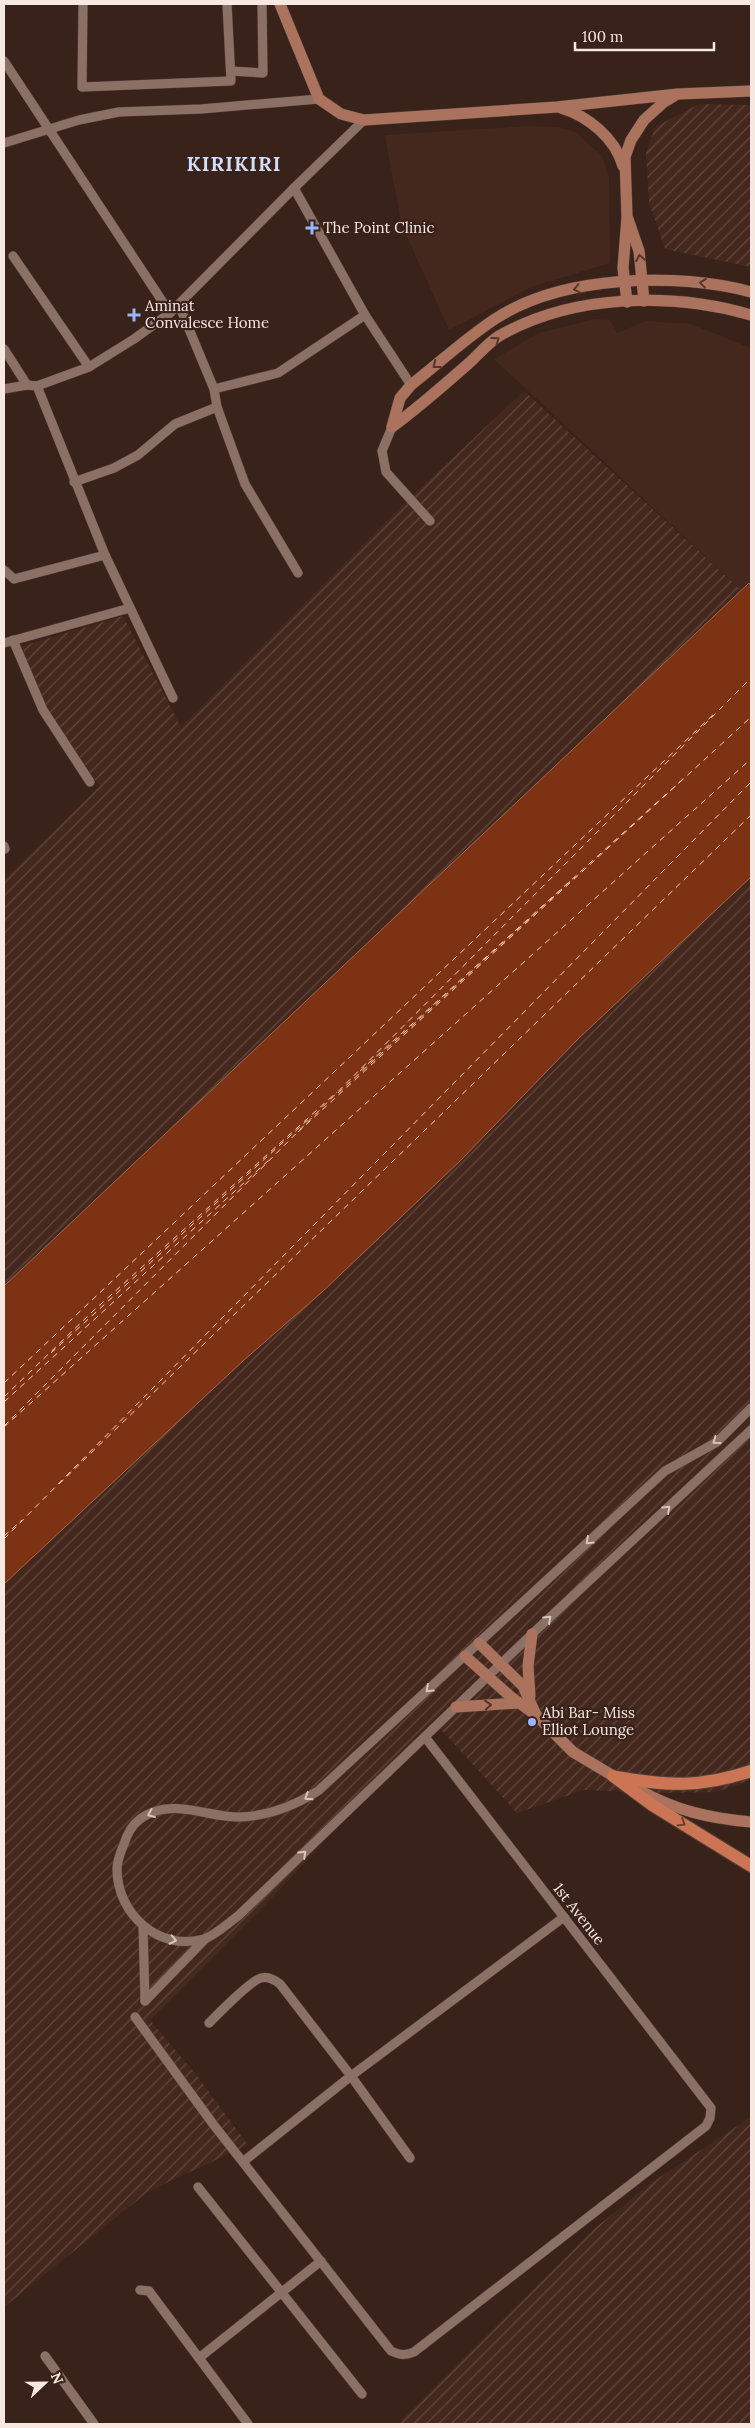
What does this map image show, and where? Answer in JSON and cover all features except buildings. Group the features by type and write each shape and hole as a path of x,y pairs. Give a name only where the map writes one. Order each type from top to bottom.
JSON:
{"main road":[{"path":"280,4 319,99 341,114 364,120 557,107 678,94 751,91"},
{"path":"624,169 629,145 644,120 664,102 678,94"},
{"path":"557,107 570,110 594,124 620,157 624,169 627,217 623,252 627,302"},
{"path":"627,217 635,237 644,301"},
{"path":"392,427 400,398 411,385 496,318 557,293 625,281 706,282 751,292"},
{"path":"392,427 413,412 498,337 529,322 557,313 593,305 644,301 696,304 729,309 751,315"},
{"path":"525,1700 532,1634"},
{"path":"479,1643 523,1686 525,1700"},
{"path":"465,1656 488,1677 525,1700 536,1715 573,1752 613,1776 668,1806 713,1819 751,1822"},
{"path":"456,1707 525,1700"},
{"path":"613,1776 668,1785 698,1785 751,1771"},
{"path":"613,1776 652,1805 751,1866"}],"street":[{"path":"83,4 82,87 231,82 227,4"},
{"path":"231,71 263,73 262,4"},
{"path":"4,61 170,313"},
{"path":"4,143 49,128 119,112 201,109 319,99"},
{"path":"4,389 32,386 89,367 134,339 170,313 364,120"},
{"path":"294,188 365,315 411,385"},
{"path":"13,256 89,367"},
{"path":"179,305 214,389 217,407 244,484 298,573"},
{"path":"214,389 278,373 365,315"},
{"path":"4,349 32,386 105,555 173,698"},
{"path":"74,482 114,468 138,455 175,424 217,407"},
{"path":"392,427 382,451 386,472 430,521"},
{"path":"4,570 14,579 105,555"},
{"path":"4,643 130,608"},
{"path":"13,640 43,710 90,782"},
{"path":"206,1938 191,1942 176,1942 154,1933 132,1916 120,1892 116,1868 128,1831 141,1818 159,1810 175,1808 238,1817 265,1815 299,1803 318,1790 665,1471 717,1442 751,1408"},
{"path":"143,1926 145,2001 206,1938 238,1916 532,1634 751,1430"},
{"name":"1st Avenue","path":"321,2261 391,2351 407,2356 706,2126 710,2118 711,2108 425,1737"},
{"path":"244,2161 351,2076 564,1917"},
{"path":"209,2023 253,1983 262,1977 273,1979 280,1984 351,2076 410,2158"},
{"path":"135,2017 213,2124 321,2261 199,2358"},
{"path":"198,2187 362,2394"},
{"path":"140,2290 149,2291 248,2424"},
{"path":"45,2356 94,2424"}],"shaded area":[{"path":"699,104 751,105 751,267 665,249 649,202 646,153 655,127"},
{"path":"528,126 558,127 577,133 602,156 609,177 610,263 531,287 449,330 401,223 385,135"},
{"path":"595,319 610,320 617,333 646,321 691,324 751,348 751,586 749,584 741,590 494,359 539,333"},
{"path":"524,391 741,590 4,1286 4,879 100,786 44,717 22,646 123,616 181,727 387,520"},
{"path":"749,583 751,586 751,877 578,1039 460,1161 321,1293 244,1360 4,1584 4,1286"},
{"path":"751,877 751,1780 716,1792 663,1793 584,1790 517,1813 434,1722 272,1898 150,2020 198,2077 248,2145 149,2191 4,2307 4,1584 244,1360 321,1293 460,1161 578,1039"},
{"path":"751,2117 751,2424 398,2424 595,2228 651,2183"}],"ferry route":[{"path":"4,1426 751,678"},
{"path":"4,1383 716,712"},
{"path":"298,1132 751,717"},
{"path":"4,1427 751,759"},
{"path":"360,1071 684,778"},
{"path":"4,1539 751,782"},
{"path":"59,1484 751,815"},
{"path":"338,1093 575,877"},
{"path":"4,1397 92,1312 337,1092"},
{"path":"51,1353 312,1116"},
{"path":"4,1402 270,1159"},
{"path":"4,1536 22,1520"}],"place":[{"name":"The Point Clinic","path":"312,228"},
{"name":"Aminat Convalesce Home","path":"134,315"},
{"name":"Abi Bar- Miss Elliot Lounge","path":"532,1722"}],"district":[{"name":"KIRIKIRI","path":"234,164"}]}
